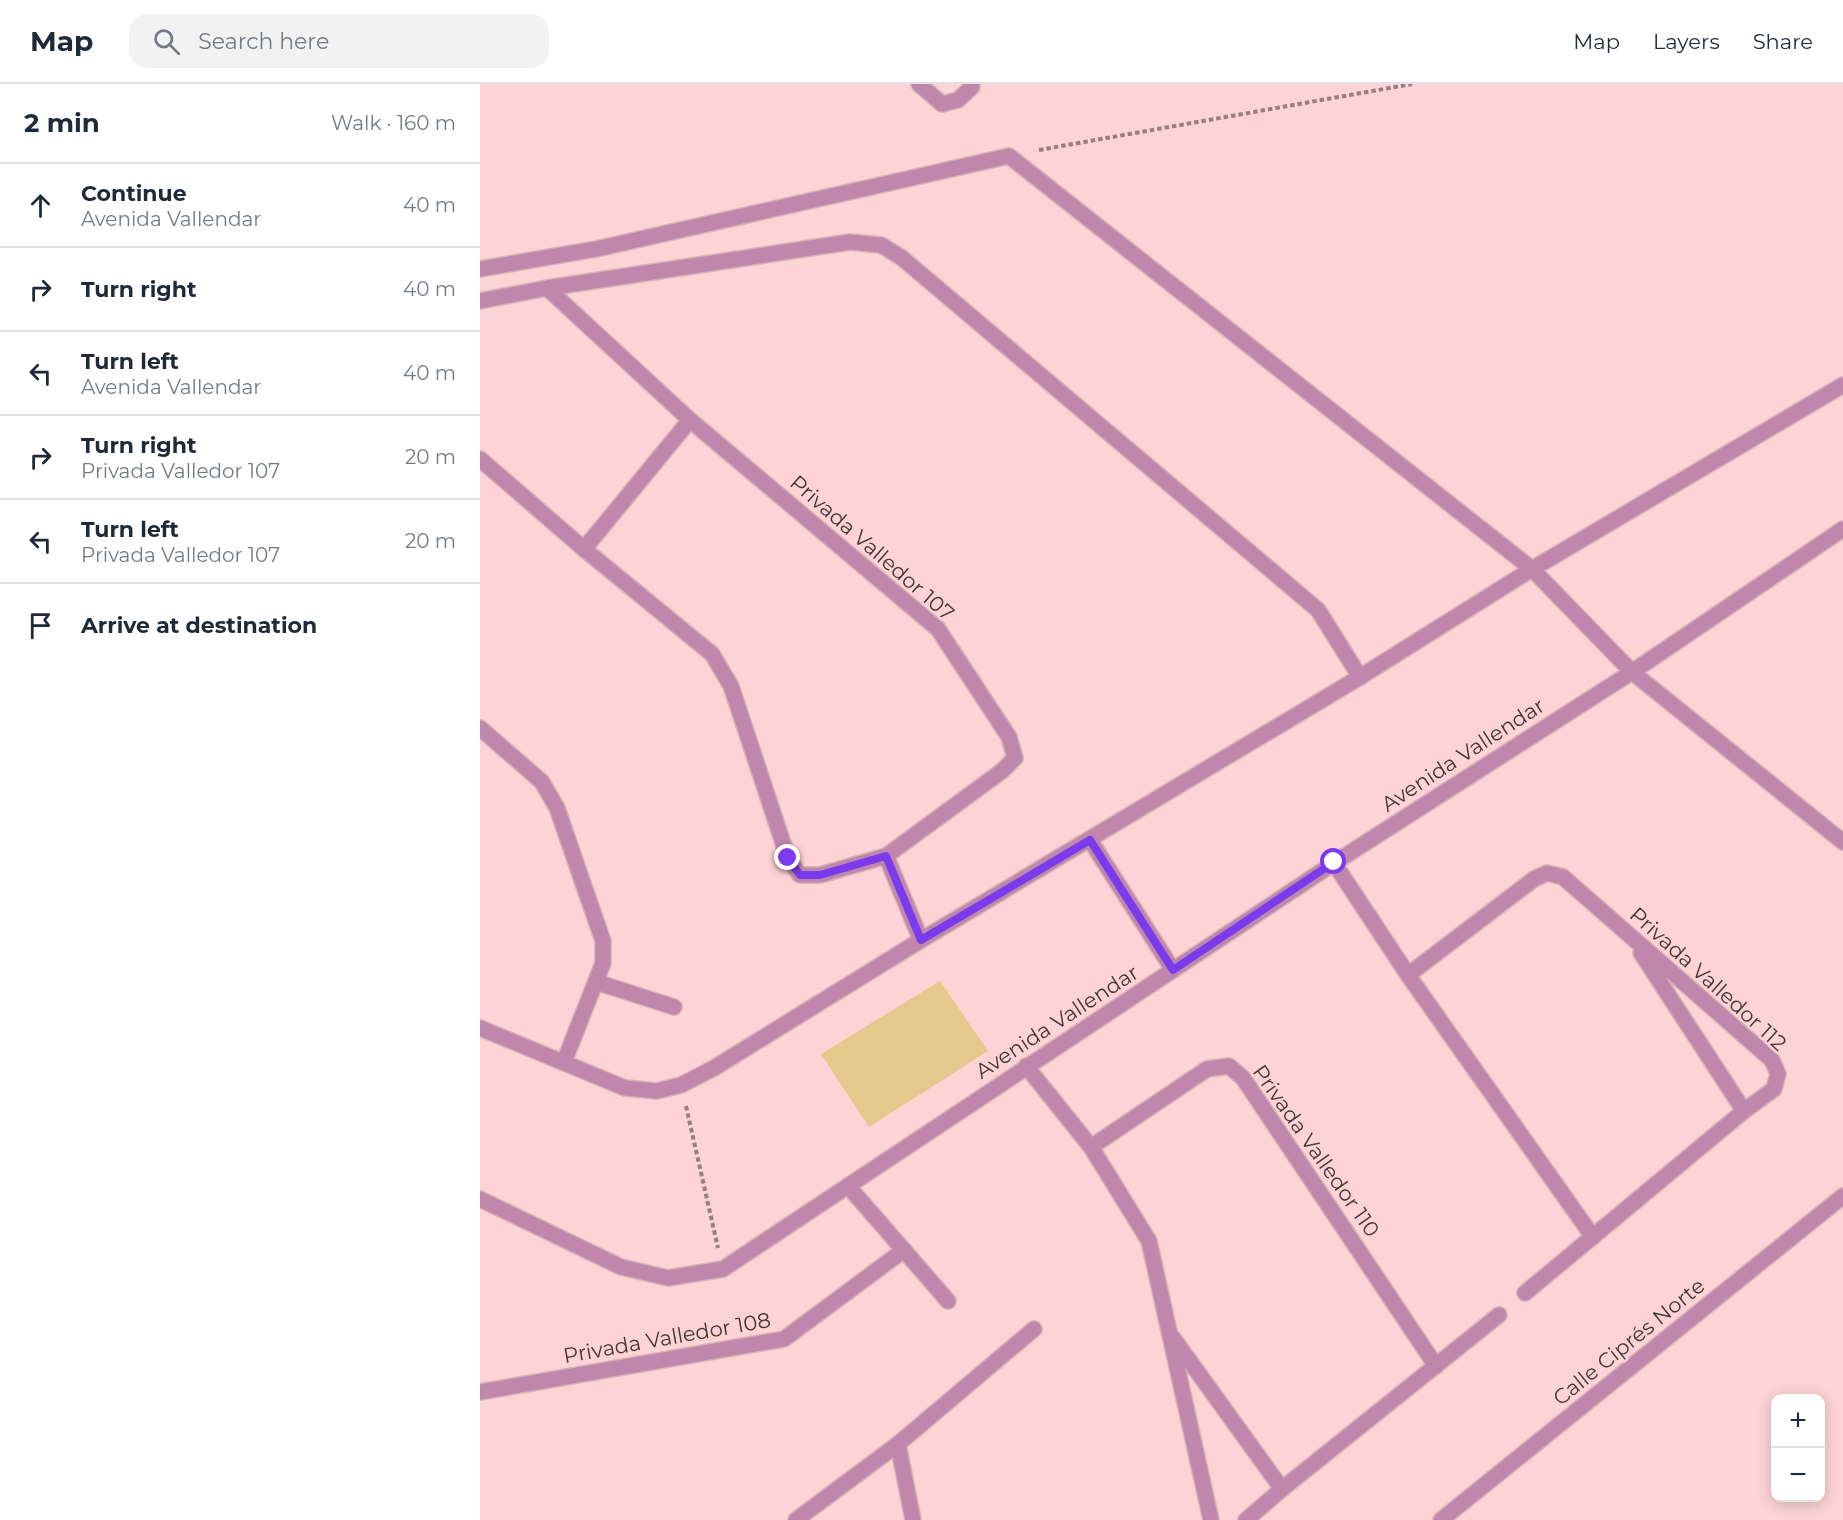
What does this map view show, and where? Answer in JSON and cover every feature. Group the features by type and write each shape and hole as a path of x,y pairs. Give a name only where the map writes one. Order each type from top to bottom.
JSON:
{"street":[{"path":"919,84 942,104 958,100 972,87 972,84"},
{"path":"480,268 596,249 1009,156 1532,569 1632,672 1843,842"},
{"path":"480,301 547,288 850,242 881,245 902,258 1318,610 1360,677"},
{"name":"Privada Valledor 107","path":"480,459 584,549 712,654 731,686 788,858 800,875 820,875 886,856 1002,771 1015,758 1009,737 938,628 690,420 547,288"},
{"path":"480,1028 625,1088 657,1091 681,1085 714,1068 921,940 1360,677 1532,569 1843,385"},
{"path":"584,549 690,420"},
{"name":"Avenida Vallendar","path":"480,1199 621,1267 668,1278 723,1269 1334,862 1632,672 1843,529"},
{"path":"480,728 542,782 557,808 603,940 603,963 564,1062"},
{"path":"1090,840 1173,970"},
{"path":"886,856 921,940"},
{"path":"1334,862 1408,975 1593,1237"},
{"name":"Privada Valledor 112","path":"1408,975 1534,879 1547,873 1563,877 1772,1060 1779,1074 1774,1089 1744,1111 1525,1293"},
{"path":"1631,937 1744,1111"},
{"path":"596,982 674,1007"},
{"path":"1026,1066 1091,1148 1149,1241 1211,1520"},
{"name":"Privada Valledor 110","path":"1091,1148 1206,1069 1229,1066 1244,1078 1436,1366"},
{"path":"848,1186 948,1300"},
{"name":"Calle Ciprés Norte","path":"1442,1520 1843,1196"},
{"name":"Privada Valledor 108","path":"480,1392 784,1339 904,1250"},
{"path":"1246,1520 1499,1315"},
{"path":"796,1520 898,1444 1034,1329"},
{"path":"1169,1333 1282,1489"},
{"path":"898,1444 914,1520"}],"path":[{"path":"1009,156 1412,84"},
{"path":"681,1085 723,1269"}],"shaded area":[{"path":"940,981 988,1051 869,1127 821,1054"}],"route":[{"path":"788,858 800,875 820,875 886,856 921,940 1090,840 1173,970 1334,862"}]}
